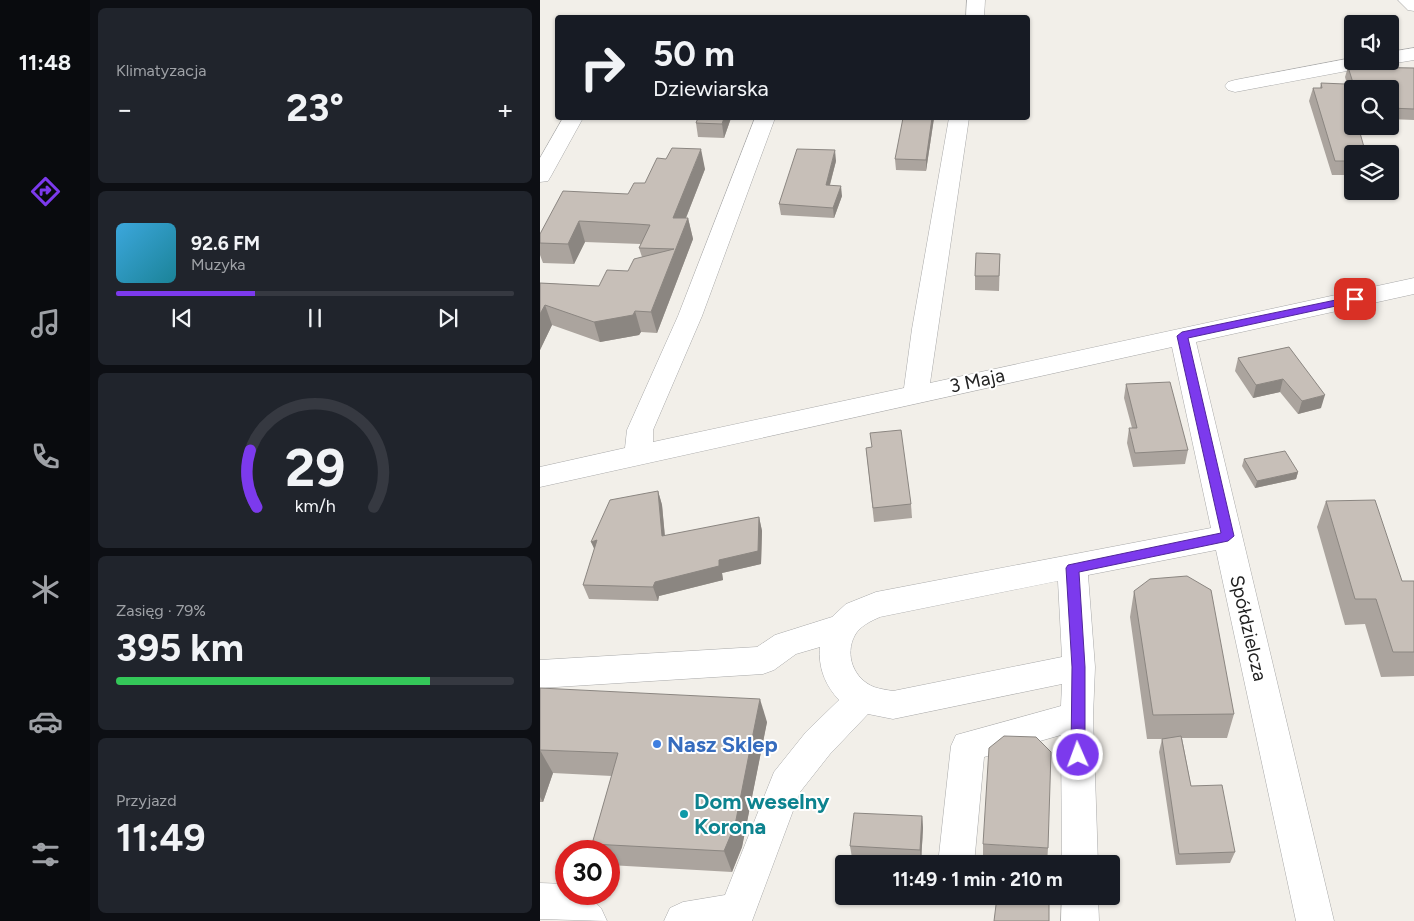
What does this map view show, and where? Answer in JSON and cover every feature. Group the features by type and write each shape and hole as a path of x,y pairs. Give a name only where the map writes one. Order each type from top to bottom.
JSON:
{"street":[{"path":"974,15 976,0"},
{"path":"1407,0 1414,6"},
{"path":"1399,56 1414,54"},
{"path":"1235,86 1344,66"},
{"path":"540,176 572,120"},
{"path":"638,454 640,430 690,316 764,120"},
{"path":"916,394 924,329 959,120"},
{"name":"3 Maja","path":"540,477 638,454 1414,286"},
{"name":"Spółdzielcza","path":"1182,336 1315,921"},
{"path":"1078,667 893,705 876,704 862,698 849,689 839,677 833,660 834,643 842,627 857,613 876,605 1228,536"},
{"path":"1072,568 1078,667 1080,855"},
{"path":"540,674 762,660 786,644 842,627"},
{"path":"683,921 736,912 786,783 818,743 862,698"},
{"path":"957,855 968,746 1077,716"},
{"path":"540,902 566,902 588,921"},
{"path":"1080,905 1080,921"}],"building":[{"path":"1399,68 1414,68 1414,109 1399,108 1399,80 1352,80 1349,70 1399,70"},
{"path":"1321,83 1344,84 1344,135 1361,135 1363,145 1344,145 1344,161 1335,161 1313,88 1322,88"},
{"path":"697,120 723,120 722,124 696,123"},
{"path":"903,120 932,120 926,160 895,159"},
{"path":"672,148 701,149 673,218 688,218 651,312 635,311 633,315 594,322 545,305 540,314 540,283 599,286 607,270 628,271 634,259 674,249 639,248 650,225 579,221 568,244 540,243 540,234 563,191 628,194 634,183 645,183 657,158 666,159"},
{"path":"797,149 835,150 826,185 841,186 833,208 779,204"},
{"path":"976,253 1000,254 999,276 975,276"},
{"path":"1289,347 1325,395 1302,401 1283,379 1256,385 1238,358"},
{"path":"1170,382 1188,450 1135,453 1129,428 1137,428 1126,384"},
{"path":"901,430 911,504 873,508 866,448 872,447 870,433"},
{"path":"1285,451 1298,472 1257,481 1244,459"},
{"path":"658,491 662,536 759,517 758,551 719,560 719,566 655,582 653,587 583,585 597,540 591,542 610,500"},
{"path":"1375,500 1402,581 1414,581 1414,652 1393,652 1376,599 1355,599 1326,501"},
{"path":"1187,576 1211,590 1234,714 1153,715 1134,591 1150,579"},
{"name":"Dom weselny Korona","path":"540,688 760,699 735,825 724,851 620,845 620,840 593,840 618,753 540,750"},
{"path":"1004,736 1036,737 1051,752 1048,848 983,844 989,748"},
{"path":"1181,736 1191,786 1222,785 1235,852 1179,854 1162,739"},
{"path":"854,813 922,816 920,850 850,846"},
{"path":"996,905 1049,905 1049,921 994,921"}],"place":[{"name":"Nasz Sklep","path":"657,744"},
{"name":"Dom weselny Korona","path":"684,814"}],"route":[{"path":"1078,755 1078,667 1072,568 1228,536 1182,336 1355,299"}]}
